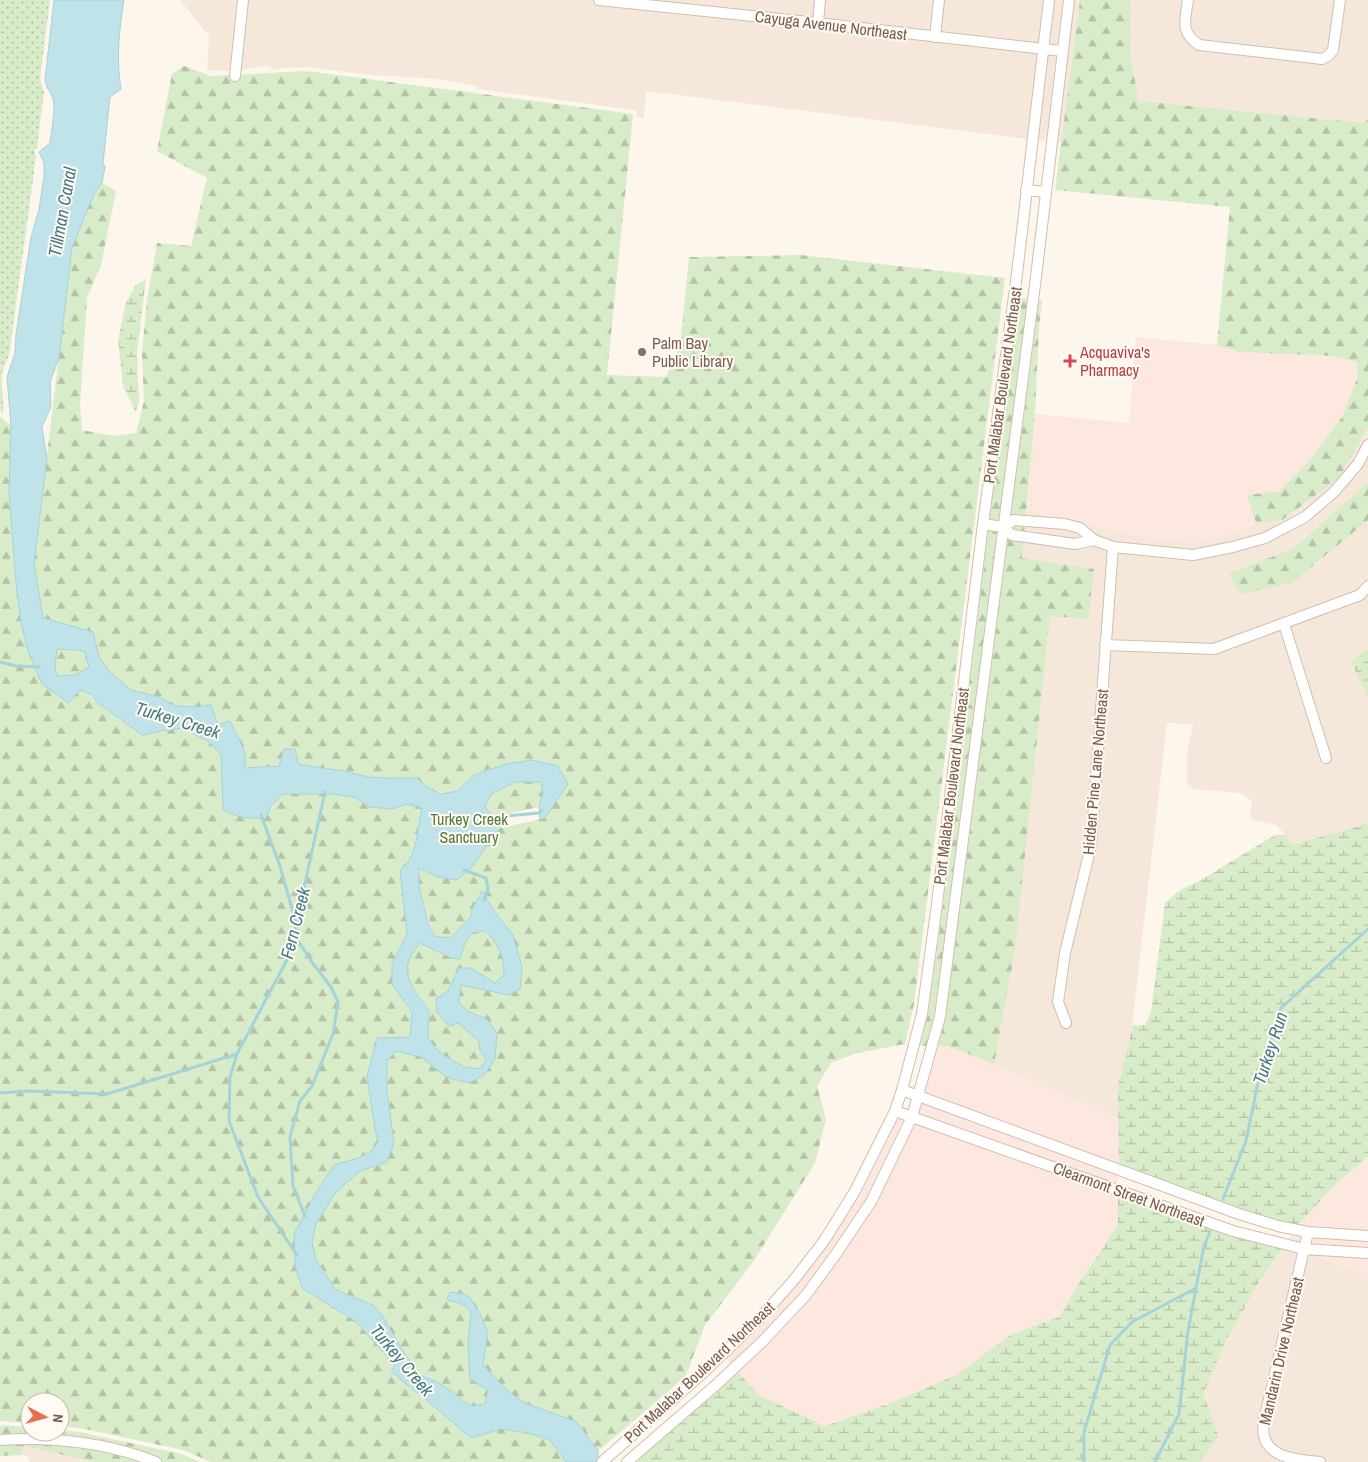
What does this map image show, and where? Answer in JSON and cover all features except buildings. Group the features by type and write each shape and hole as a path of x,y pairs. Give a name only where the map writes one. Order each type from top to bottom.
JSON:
{"street":[{"path":"235,76 243,0"},
{"name":"Cayuga Avenue Northeast","path":"599,0 1062,51"},
{"path":"818,23 820,0"},
{"path":"935,37 939,0"},
{"name":"Port Malabar Boulevard Northeast","path":"602,1462 703,1373 758,1320 792,1281 824,1241 855,1192 895,1111 902,1090 922,1014 983,524 1017,274 1049,0"},
{"name":"Port Malabar Boulevard Northeast","path":"627,1462 716,1385 762,1342 806,1295 871,1202 912,1117 940,1017 1035,285 1069,0"},
{"path":"1188,0 1185,28 1187,35 1199,45 1322,59 1333,50 1340,0"},
{"path":"1026,190 1046,192"},
{"path":"1003,527 1014,520 1065,524 1080,528 1094,540 1113,547 1193,554 1233,547 1265,538 1305,517 1327,498 1358,464 1368,445"},
{"path":"983,524 1003,527 1012,535 1017,536 1076,544 1094,540"},
{"name":"Hidden Pine Lane Northeast","path":"1066,1023 1058,1002 1065,953 1091,846 1113,547"},
{"path":"1105,645 1214,650 1360,595 1368,586"},
{"path":"1284,624 1326,758"},
{"name":"Clearmont Street Northeast","path":"902,1090 1239,1214 1278,1226 1308,1232 1368,1236"},
{"name":"Clearmont Street Northeast","path":"895,1111 1233,1231 1304,1249 1368,1253"},
{"path":"855,1192 871,1202"},
{"name":"Mandarin Drive Northeast","path":"1308,1232 1265,1416 1263,1434 1266,1443 1280,1454 1320,1462"},
{"path":"792,1281 806,1295"},
{"path":"0,1440 22,1438 73,1442 136,1454 156,1462"}],"shaded area":[{"path":"180,0 1043,0 1027,139 646,91 644,118 637,117 637,112 634,110 478,89 476,86 437,79 372,75 308,67 273,69 268,65 233,71 207,70 209,36"},
{"path":"1055,0 1063,0 1046,141 1038,140"},
{"path":"1074,0 1080,0 1062,143 1057,143"},
{"path":"1130,0 1368,0 1368,119 1364,123 1139,101 1130,56"},
{"path":"1136,337 1217,345 1238,352 1333,356 1357,361 1358,376 1342,417 1310,460 1279,491 1248,495 1256,523 1239,531 1194,542 1131,535 1027,510 1035,414 1129,423"},
{"path":"1368,427 1368,482 1293,549 1229,574 1292,583 1368,520 1368,648 1351,662 1368,698 1368,821 1357,827 1294,844 1276,825 1252,820 1250,815 1252,801 1241,793 1193,789 1187,783 1187,755 1193,725 1167,723 1132,1027 1118,1085 1119,1119 994,1065 1015,951 1050,616 1094,569 1022,558 1027,510 1131,535 1194,542 1239,531 1256,523 1282,520 1339,478"},
{"path":"938,1046 949,1046 1119,1119 1119,1165 925,1093"},
{"path":"922,1103 1119,1175 1118,1185 918,1114"},
{"path":"898,1118 904,1120 866,1199 831,1251 801,1292 758,1339 731,1364 726,1359 797,1284 829,1243 861,1194"},
{"path":"915,1124 1118,1196 1118,1224 1059,1317 1012,1334 956,1375 888,1404 825,1426 759,1395 738,1372 766,1346 810,1298 841,1256 876,1204"},
{"path":"1368,1157 1368,1231 1298,1225 1340,1180"},
{"path":"1292,1234 1307,1237 1368,1241 1368,1248 1305,1244 1287,1240"},
{"path":"1282,1249 1315,1255 1368,1275 1368,1462 1200,1462 1219,1436 1203,1394 1227,1339 1258,1284"},
{"path":"1315,1255 1368,1258 1368,1275"},
{"path":"23,1446 95,1462 29,1462 29,1457 22,1455"}],"green space":[{"path":"0,0 50,0 40,79 44,92 37,148 34,151 36,156 33,180 10,350 2,375 3,413 0,411"},
{"path":"1080,0 1130,0 1130,56 1139,101 1364,123 1368,119 1368,427 1339,478 1282,520 1256,523 1247,495 1279,491 1310,460 1342,417 1358,376 1357,362 1333,356 1238,352 1217,345 1230,207 1055,190"},
{"name":"Turkey Creek Sanctuary","path":"184,66 210,76 307,71 633,114 607,375 666,377 680,346 689,257 800,255 1005,278 914,1004 905,1044 857,1053 831,1063 817,1086 826,1119 815,1163 753,1262 705,1325 686,1375 598,1451 577,1422 525,1403 509,1392 483,1365 488,1333 471,1299 448,1300 461,1304 471,1312 468,1344 480,1384 488,1390 485,1404 470,1406 437,1382 420,1375 373,1305 335,1289 316,1259 312,1243 316,1224 335,1193 360,1171 387,1162 394,1143 387,1091 387,1061 396,1050 421,1057 446,1077 469,1083 495,1059 487,1019 469,1012 459,1003 461,985 508,995 519,989 494,911 482,892 472,909 471,917 451,938 434,936 419,887 419,867 438,877 473,866 490,840 501,828 545,818 568,784 532,760 483,771 473,776 458,789 447,793 431,789 417,778 369,777 297,764 245,768 245,752 230,722 220,725 211,705 199,707 174,706 159,697 131,690 109,672 99,657 93,632 43,618 34,563 72,248 94,194 102,183 116,191 101,265 87,298 80,405 82,430 113,436 136,433 144,401 142,353 147,300 157,243 191,246 207,178 157,151 172,74"},
{"path":"146,279 137,352 139,401 136,413 123,386 118,340 126,302 135,286"},
{"path":"1019,298 1028,299 949,906 934,1016 926,1046 920,1046 928,1015 943,905 989,525"},
{"path":"1039,300 1042,300 1035,414 1022,558 1094,569 1088,619 1050,616 1015,951 994,1065 949,1046 938,1046 945,1019"},
{"path":"0,416 11,426 9,493 21,623 42,684 72,688 86,693 142,735 182,728 208,741 221,755 221,780 265,819 281,794 333,794 354,797 369,807 391,809 408,804 422,808 414,851 406,865 400,870 407,934 392,964 392,984 412,1012 410,1037 367,1077 378,1141 372,1151 334,1166 314,1196 294,1234 302,1288 355,1321 395,1365 392,1371 470,1438 501,1429 528,1433 550,1440 566,1462 211,1462 183,1450 70,1427 70,1392 20,1392 20,1422 0,1421"},
{"path":"1368,482 1368,520 1292,583 1241,594 1229,573 1293,549"},
{"path":"1368,648 1368,698 1351,662"},
{"path":"57,649 85,652 89,667 75,675 57,676 55,667"},
{"path":"515,782 541,782 543,793 539,807 493,817 485,806 491,794"},
{"path":"1368,821 1368,1157 1340,1180 1298,1225 1252,1214 1119,1165 1118,1085 1133,1025 1145,1025 1151,1012 1165,903 1180,890 1201,880 1275,835 1286,835 1294,844 1357,827"},
{"path":"485,931 500,950 504,975 495,983 459,968 448,991 458,1023 478,1040 480,1050 487,1059 480,1069 464,1067 435,1048 428,1037 429,1010 411,985 407,974 407,964 420,943 451,958 464,945 472,933"},
{"path":"1118,1196 1231,1235 1282,1249 1258,1284 1227,1339 1203,1394 1219,1436 1200,1462 635,1462 738,1372 759,1395 825,1426 888,1404 956,1375 1012,1334 1059,1317 1118,1224"},
{"path":"0,1425 20,1426 20,1442 70,1442 70,1431 79,1432 182,1454 200,1462 95,1462 23,1446 22,1455 0,1456"}],"water":[{"name":"Tillman Canal","path":"54,0 124,0 119,44 121,89 110,97 103,163 105,167 102,183 94,194 72,248 59,358 50,382 51,407 42,427 47,459 34,563 43,618 93,632 99,657 109,671 131,690 159,697 175,706 199,707 211,704 219,725 230,721 245,752 245,768 279,766 284,749 295,749 298,764 369,777 417,778 426,786 441,794 457,791 474,775 506,764 532,760 558,766 568,784 545,818 540,819 539,807 543,793 541,782 515,782 491,794 485,806 501,828 490,840 473,866 457,880 438,877 419,868 419,887 429,925 434,936 451,938 471,917 472,910 482,891 494,911 513,935 522,967 520,989 508,995 461,985 459,1003 469,1012 487,1019 497,1033 495,1059 484,1075 469,1083 446,1077 421,1057 396,1051 387,1061 387,1091 394,1143 387,1162 360,1171 335,1193 316,1224 312,1243 316,1259 335,1289 373,1305 383,1317 420,1375 437,1382 470,1406 485,1404 488,1390 470,1379 468,1344 471,1312 460,1304 447,1300 450,1292 464,1294 471,1299 488,1333 483,1364 509,1392 525,1403 577,1422 604,1462 566,1462 550,1440 528,1433 501,1429 471,1438 391,1371 395,1365 355,1321 302,1288 295,1266 294,1234 314,1196 334,1165 358,1158 372,1151 378,1141 367,1077 377,1038 410,1037 412,1012 392,984 392,964 407,934 400,870 406,865 414,851 422,808 408,804 391,809 369,807 354,797 333,794 282,794 272,806 265,819 240,817 223,810 221,755 208,741 182,728 142,735 97,702 92,695 80,690 69,703 42,684 28,651 21,623 16,583 9,493 11,426 7,377 15,353 31,237 39,210 44,176 44,163 39,152 50,143 54,114 53,98 45,80","holes":["57,649 85,652 89,667 75,675 57,676 55,667","485,931 500,951 504,975 495,983 471,968 459,968 448,991 436,999 437,1012 449,1026 458,1023 478,1040 480,1050 486,1059 480,1069 464,1067 435,1048 428,1037 429,1010 411,985 407,970 411,956 420,943 451,958 460,959 464,945 472,933"]}],"waterway":[{"path":"0,662 16,666 39,667"},
{"name":"Fern Creek","path":"0,1093 28,1091 107,1094 237,1054 289,956 325,792"},
{"name":"Turkey Creek","path":"495,823 506,816 539,813 542,810"},
{"path":"261,815 280,866 296,923"},
{"name":"Turkey Creek","path":"464,870 486,878 488,889 484,900"},
{"name":"Turkey Run","path":"1223,1199 1246,1141 1259,1078 1281,1008 1368,929"},
{"path":"297,930 297,939 331,987 338,1002 333,1034 312,1086 300,1101 290,1137 293,1186 305,1216"},
{"name":"Fern Creek","path":"237,1054 230,1077 229,1121 258,1197 297,1255"},
{"name":"Turkey Run","path":"1155,1462 1179,1414 1188,1331 1204,1246 1210,1232"},
{"path":"1084,1462 1084,1432 1110,1345 1132,1322 1196,1288"}],"place":[{"name":"Palm Bay Public Library","path":"642,352"},
{"name":"Acquaviva's Pharmacy","path":"1070,361"}]}
